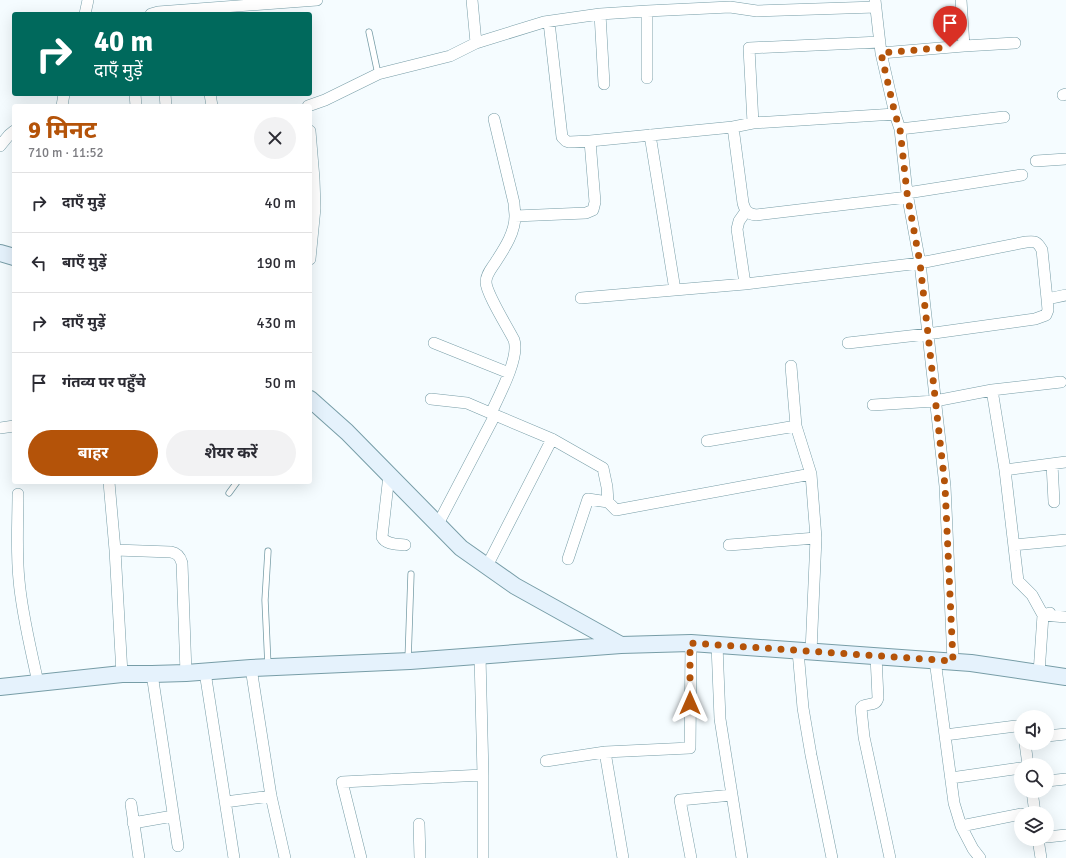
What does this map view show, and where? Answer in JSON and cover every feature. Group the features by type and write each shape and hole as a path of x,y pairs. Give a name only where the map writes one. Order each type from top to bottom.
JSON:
{"street":[{"path":"85,12 88,0"},
{"path":"158,12 317,0"},
{"path":"472,0 476,43"},
{"path":"961,0 964,46"},
{"path":"312,105 325,100 378,74 450,56 476,43 544,22 600,14 647,11 730,8 757,11 875,3 881,47 895,114 900,129 907,195 920,263 945,486 953,661"},
{"path":"647,11 647,78"},
{"path":"600,14 604,84"},
{"path":"550,22 562,137 566,142 733,127 754,123 895,114"},
{"path":"754,123 749,48 964,46 1015,43"},
{"path":"900,129 1004,117"},
{"path":"438,524 493,414 509,373 516,349 516,344 490,296 486,283 486,278 508,242 514,227 515,216 514,203 494,119"},
{"path":"733,127 743,203 746,211 756,215 907,195 1022,175"},
{"path":"0,146 12,133"},
{"path":"650,135 675,290"},
{"path":"515,216 586,213 593,210 595,202 590,141"},
{"path":"312,154 315,208 312,239"},
{"path":"1036,161 1066,159"},
{"path":"745,284 738,229 739,221 746,211"},
{"path":"580,298 745,284 920,263 1034,241 1039,244 1042,250 1048,310 1046,315 927,334 848,343"},
{"path":"0,253 12,256"},
{"path":"1047,299 1066,295"},
{"path":"434,343 509,373"},
{"path":"791,366 796,426 811,474 816,538 805,651 803,708 810,755 832,858"},
{"path":"873,405 935,401 992,390 1061,382"},
{"path":"992,390 1005,470 1018,581 1032,595 1043,615 1039,673"},
{"path":"431,399 468,403 552,439 603,468 608,502"},
{"path":"312,401 347,432 461,548 515,586 621,645"},
{"path":"0,428 12,426"},
{"path":"707,441 796,426"},
{"path":"487,566 552,439"},
{"path":"1005,470 1066,462"},
{"path":"1052,464 1054,502"},
{"path":"389,474 382,537 386,543 405,546"},
{"path":"568,559 588,499 608,502 616,510 811,474"},
{"path":"109,484 115,550 122,674"},
{"path":"18,494 19,580 38,683"},
{"path":"729,545 816,538"},
{"path":"1014,545 1066,540"},
{"path":"115,550 171,552 180,557 182,563 186,673"},
{"path":"1043,615 1066,611"},
{"path":"1043,615 1066,617"},
{"path":"0,687 122,674 186,673 268,667 408,661 621,645 690,643 953,661 1066,677"},
{"path":"546,761 605,752 690,748 690,643"},
{"path":"717,645 720,719 742,858"},
{"path":"480,656 483,775 483,858"},
{"path":"876,656 878,698 875,704 866,705 861,708 864,736 890,858"},
{"path":"935,660 954,803 961,826 980,858"},
{"path":"251,668 271,796 284,858"},
{"path":"205,672 234,858"},
{"path":"152,674 178,846"},
{"path":"945,734 1014,726"},
{"path":"1054,735 1066,734"},
{"path":"605,752 623,858"},
{"path":"951,778 1014,769"},
{"path":"361,858 342,782 483,775"},
{"path":"1054,780 1066,779"},
{"path":"690,858 680,800 732,794"},
{"path":"225,802 271,796"},
{"path":"130,804 139,858"},
{"path":"961,826 1014,815"},
{"path":"133,823 173,816"},
{"path":"419,824 420,858"},
{"path":"1054,836 1066,835"},
{"path":"1039,846 1041,858"}],"lane":[{"path":"369,32 378,74"},
{"path":"229,493 236,484"},
{"path":"268,551 265,600 268,667"},
{"path":"408,661 411,574"}],"route":[{"path":"690,703 690,643 953,661 945,486 920,263 907,193 900,129 895,114 881,53 950,47"}]}
